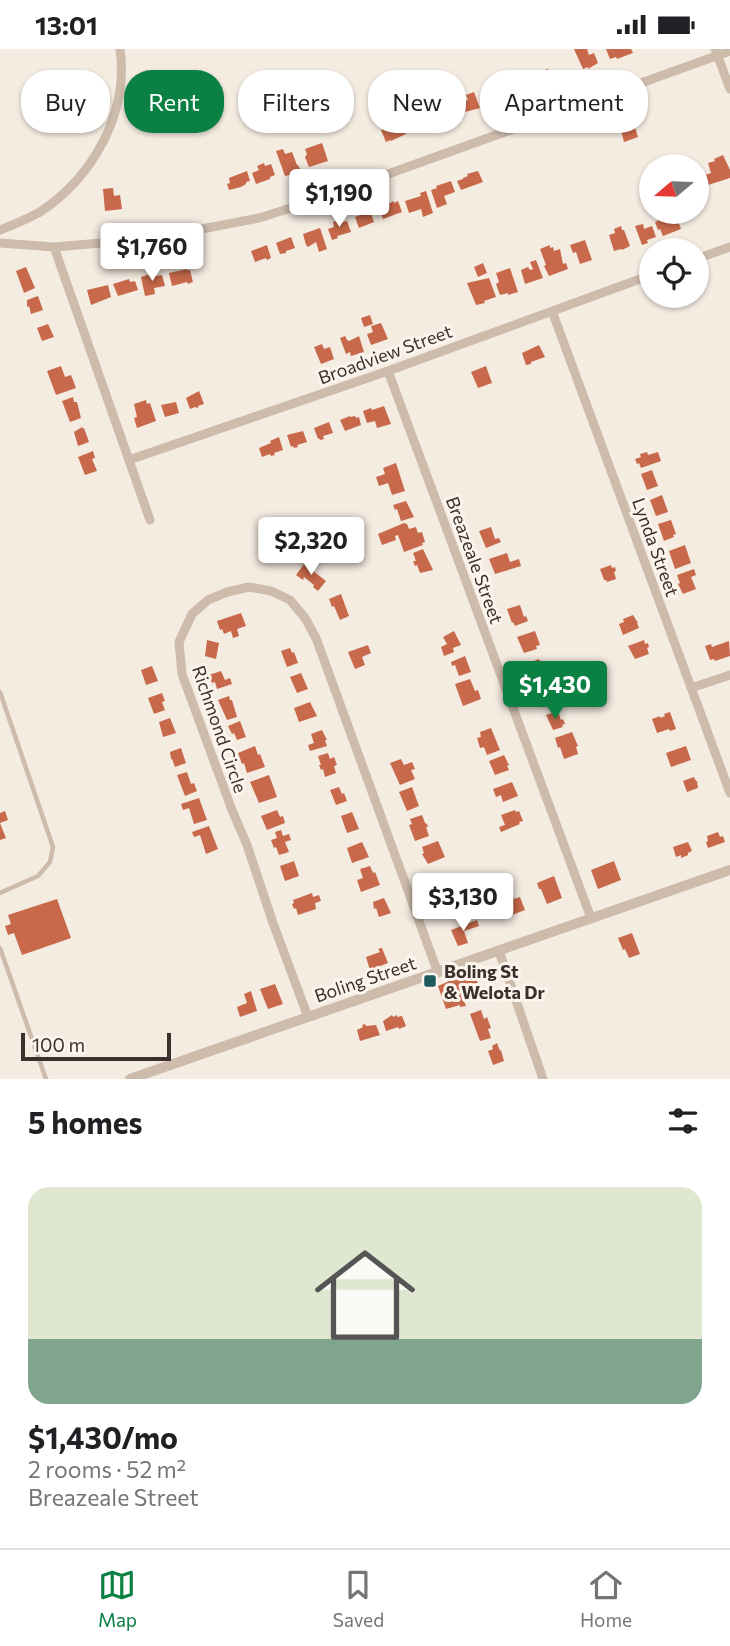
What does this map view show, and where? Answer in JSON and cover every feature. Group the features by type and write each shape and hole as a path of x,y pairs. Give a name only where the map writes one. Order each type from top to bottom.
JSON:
{"street":[{"path":"0,230 40,211 72,186 99,153 116,111 122,66 120,49"},
{"path":"0,243 54,247 168,236 259,218 293,209 716,52 730,51"},
{"path":"716,52 730,89"},
{"path":"54,247 150,520"},
{"path":"709,254 730,247"},
{"name":"Broadview Street","path":"129,460 388,371 639,279"},
{"name":"Lynda Street","path":"552,311 730,793"},
{"name":"Breazeale Street","path":"388,371 591,918"},
{"name":"Richmond Circle","path":"308,1017 182,674 179,642 192,614 208,600 227,592 249,587 271,591 289,600 305,618 320,649 438,973"},
{"path":"691,688 730,675"},
{"name":"Boling Street","path":"130,1079 730,870"},
{"path":"499,951 543,1079"}],"lane":[{"path":"0,692 52,847 50,862 38,876 0,893"},
{"path":"0,948 46,1079"}],"building":[{"path":"574,49 587,49 589,55 594,53 598,63 583,69"},
{"path":"606,49 631,49 633,53 610,59"},
{"path":"474,92 480,108 466,112 466,95"},
{"path":"382,133 406,133 391,141 386,142"},
{"path":"622,133 637,133 638,137 624,142"},
{"path":"322,143 328,161 309,167 305,149"},
{"path":"283,149 285,154 292,152 301,171 294,174 295,177 285,176 276,151"},
{"path":"723,155 730,170 730,178 709,185 709,163 715,161 714,159"},
{"path":"264,163 265,166 271,164 275,175 256,184 252,173 259,170 257,166"},
{"path":"247,171 250,181 229,190 229,178"},
{"path":"478,171 483,182 461,190 457,181"},
{"path":"451,181 455,192 444,196 447,204 437,208 431,190"},
{"path":"113,188 114,196 120,195 122,209 105,211 103,189"},
{"path":"426,191 433,213 423,217 421,209 409,213 405,201 421,196 420,193"},
{"path":"398,201 402,212 383,219 379,208"},
{"path":"370,211 374,222 359,228 355,217"},
{"path":"339,220 340,223 347,221 351,232 332,240 328,229 334,227 333,222"},
{"path":"643,224 644,229 652,226 656,237 639,238 635,226"},
{"path":"656,224 679,224 681,229 663,236 660,229 658,230"},
{"path":"621,226 630,246 614,251 609,235"},
{"path":"320,228 327,249 319,252 316,242 308,247 306,245 303,234"},
{"path":"291,237 295,248 280,254 276,243"},
{"path":"585,240 592,260 580,264 570,245"},
{"path":"267,245 271,258 255,262 251,251"},
{"path":"550,245 554,251 560,249 563,264 566,263 568,269 549,276 540,249"},
{"path":"536,260 543,278 525,284 521,270 528,267 533,269 530,262"},
{"path":"483,263 487,273 478,277 474,267"},
{"path":"26,267 35,288 24,293 16,271"},
{"path":"510,268 518,292 500,295 496,273"},
{"path":"190,270 193,282 172,286 169,273"},
{"path":"154,273 157,276 162,275 165,286 154,288 155,294 145,296 141,277"},
{"path":"489,278 496,297 476,305 467,283"},
{"path":"129,279 130,282 135,281 138,290 118,296 113,284"},
{"path":"108,285 111,297 91,305 87,290"},
{"path":"38,296 43,310 31,314 27,300"},
{"path":"370,315 373,324 364,327 361,318"},
{"path":"381,323 388,339 371,345 367,334 373,332 371,326"},
{"path":"48,324 54,337 42,341 37,328"},
{"path":"345,336 349,341 359,336 364,352 351,356 350,352 346,354 340,338"},
{"path":"322,344 324,349 330,347 334,359 321,364 314,347"},
{"path":"539,345 545,357 526,365 522,353"},
{"path":"61,366 65,377 71,375 76,388 56,395 47,371"},
{"path":"486,366 492,383 478,388 471,372"},
{"path":"199,391 204,404 190,409 186,398"},
{"path":"73,397 81,418 70,422 62,401"},
{"path":"146,400 147,404 150,403 156,421 137,428 134,404"},
{"path":"176,402 179,413 165,417 161,405"},
{"path":"384,406 391,424 377,428 375,421 367,423 363,411"},
{"path":"350,416 359,417 361,425 345,431 340,420"},
{"path":"329,422 333,433 323,436 324,439 318,439 314,428"},
{"path":"82,427 89,442 78,446 74,432"},
{"path":"303,431 307,442 291,447 287,435"},
{"path":"279,437 283,450 274,453 275,455 262,457 259,448"},
{"path":"93,451 95,458 92,459 97,471 85,475 78,457"},
{"path":"647,452 648,455 658,452 661,461 641,468 635,459"},
{"path":"396,463 405,491 392,495 388,483 379,486 376,477 385,474 383,468"},
{"path":"652,470 658,486 647,490 641,474"},
{"path":"662,495 668,512 656,516 650,500"},
{"path":"406,501 414,517 401,521 393,505"},
{"path":"671,520 676,534 664,541 658,524"},
{"path":"404,523 409,529 416,527 418,533 422,532 425,542 423,545 404,552 398,535 395,536 396,540 382,545 378,534"},
{"path":"491,527 495,539 499,538 501,542 486,548 479,531"},
{"path":"685,545 691,563 675,569 669,551"},
{"path":"423,549 433,570 420,573 413,561 416,561 413,553"},
{"path":"507,553 510,562 519,559 521,566 495,574 489,559"},
{"path":"304,564 326,581 318,591 304,577 303,580 296,575"},
{"path":"611,565 612,568 615,567 616,579 607,582 600,569"},
{"path":"694,569 696,575 691,577 696,589 683,594 677,575"},
{"path":"341,594 349,616 340,620 329,599"},
{"path":"520,605 528,621 515,626 507,609"},
{"path":"241,613 246,626 237,629 239,636 233,638 231,631 224,634 222,629 220,630 217,621"},
{"path":"633,615 639,628 623,635 619,624"},
{"path":"454,631 461,645 444,656 441,647 447,644 443,637"},
{"path":"535,631 540,645 536,646 537,649 524,653 517,637"},
{"path":"207,640 219,643 216,659 205,656"},
{"path":"644,640 645,644 648,643 649,654 635,659 628,646"},
{"path":"729,641 730,656 710,660 705,646 711,644 712,647"},
{"path":"368,645 371,653 362,657 365,665 355,669 348,652"},
{"path":"290,648 298,663 287,667 281,651"},
{"path":"465,656 471,672 459,676 451,662"},
{"path":"539,659 546,672 534,678 528,663"},
{"path":"152,666 158,681 146,685 141,670"},
{"path":"221,671 225,680 230,678 232,684 217,689 209,675"},
{"path":"301,673 308,689 297,693 290,677"},
{"path":"470,679 481,699 463,706 455,684"},
{"path":"162,693 165,710 154,714 148,698"},
{"path":"229,696 237,717 227,720 218,700"},
{"path":"310,702 317,716 299,722 294,708"},
{"path":"558,711 565,724 553,730 546,715"},
{"path":"670,712 676,729 657,733 652,719"},
{"path":"170,718 176,733 163,737 159,722"},
{"path":"240,721 246,737 237,740 228,726"},
{"path":"491,728 500,750 487,755 484,747 480,748 477,738 481,737 480,732"},
{"path":"322,730 327,746 310,751 308,745 314,743 311,734"},
{"path":"572,732 578,746 578,754 564,759 555,738"},
{"path":"255,746 265,767 247,773 238,753"},
{"path":"686,746 691,760 671,767 666,753"},
{"path":"181,748 186,763 175,767 170,752"},
{"path":"328,753 330,759 334,757 336,773 325,777 318,756"},
{"path":"504,755 509,770 495,775 489,761"},
{"path":"401,759 404,765 412,762 415,769 411,770 415,779 400,785 390,763"},
{"path":"187,772 197,791 185,796 177,775"},
{"path":"269,775 277,797 259,803 250,782"},
{"path":"694,777 698,788 687,792 683,781"},
{"path":"512,782 518,796 503,802 501,795 496,797 493,789"},
{"path":"339,787 347,801 336,805 330,790"},
{"path":"412,787 419,806 407,811 399,792"},
{"path":"199,798 207,820 194,824 189,808 183,810 181,804"},
{"path":"277,810 285,823 267,830 261,816"},
{"path":"5,811 8,820 0,823 0,813"},
{"path":"519,811 523,821 501,832 499,827 505,825 501,815"},
{"path":"352,812 359,829 347,833 341,816"},
{"path":"422,815 429,836 415,841 409,825 412,824 410,819"},
{"path":"0,823 6,838 0,840"},
{"path":"209,826 218,849 206,854 200,835 194,837 192,832"},
{"path":"281,830 283,836 289,834 291,840 285,842 289,852 279,855 271,840 277,838 275,832"},
{"path":"718,832 725,842 708,848 707,836"},
{"path":"438,841 445,857 428,864 422,854 422,847"},
{"path":"362,842 369,857 352,863 347,848"},
{"path":"688,842 692,851 681,858 681,855 676,857 673,847"},
{"path":"294,861 299,876 285,881 280,866"},
{"path":"614,861 621,880 598,889 591,870"},
{"path":"370,866 380,885 361,892 357,880 363,878 360,869"},
{"path":"554,876 562,898 547,904 537,883"},
{"path":"312,893 313,897 319,895 321,901 315,903 316,909 298,915 292,904 293,900"},
{"path":"513,896 514,899 520,897 525,910 504,918 499,905"},
{"path":"384,898 391,913 379,917 373,902"},
{"path":"57,899 71,938 22,955 14,933 8,935 5,926 11,924 8,915"},
{"path":"477,920 479,926 464,931 468,943 458,946 451,930"},
{"path":"632,933 640,954 629,958 618,938"},
{"path":"382,948 388,963 370,970 366,957 380,952 378,949"},
{"path":"475,974 479,987 461,994 466,1006 446,1009 438,986"},
{"path":"275,984 283,1004 268,1009 260,989"},
{"path":"251,991 257,1011 240,1017 237,1007 247,1003 244,994"},
{"path":"481,1010 491,1028 488,1029 491,1038 480,1041 470,1014"},
{"path":"392,1015 402,1016 406,1026 386,1031 383,1021"},
{"path":"365,1024 376,1025 380,1035 360,1041 357,1030"},
{"path":"497,1043 504,1061 493,1065 488,1051"}],"place":[{"name":"Boling St & Welota Dr","path":"430,981"}]}
